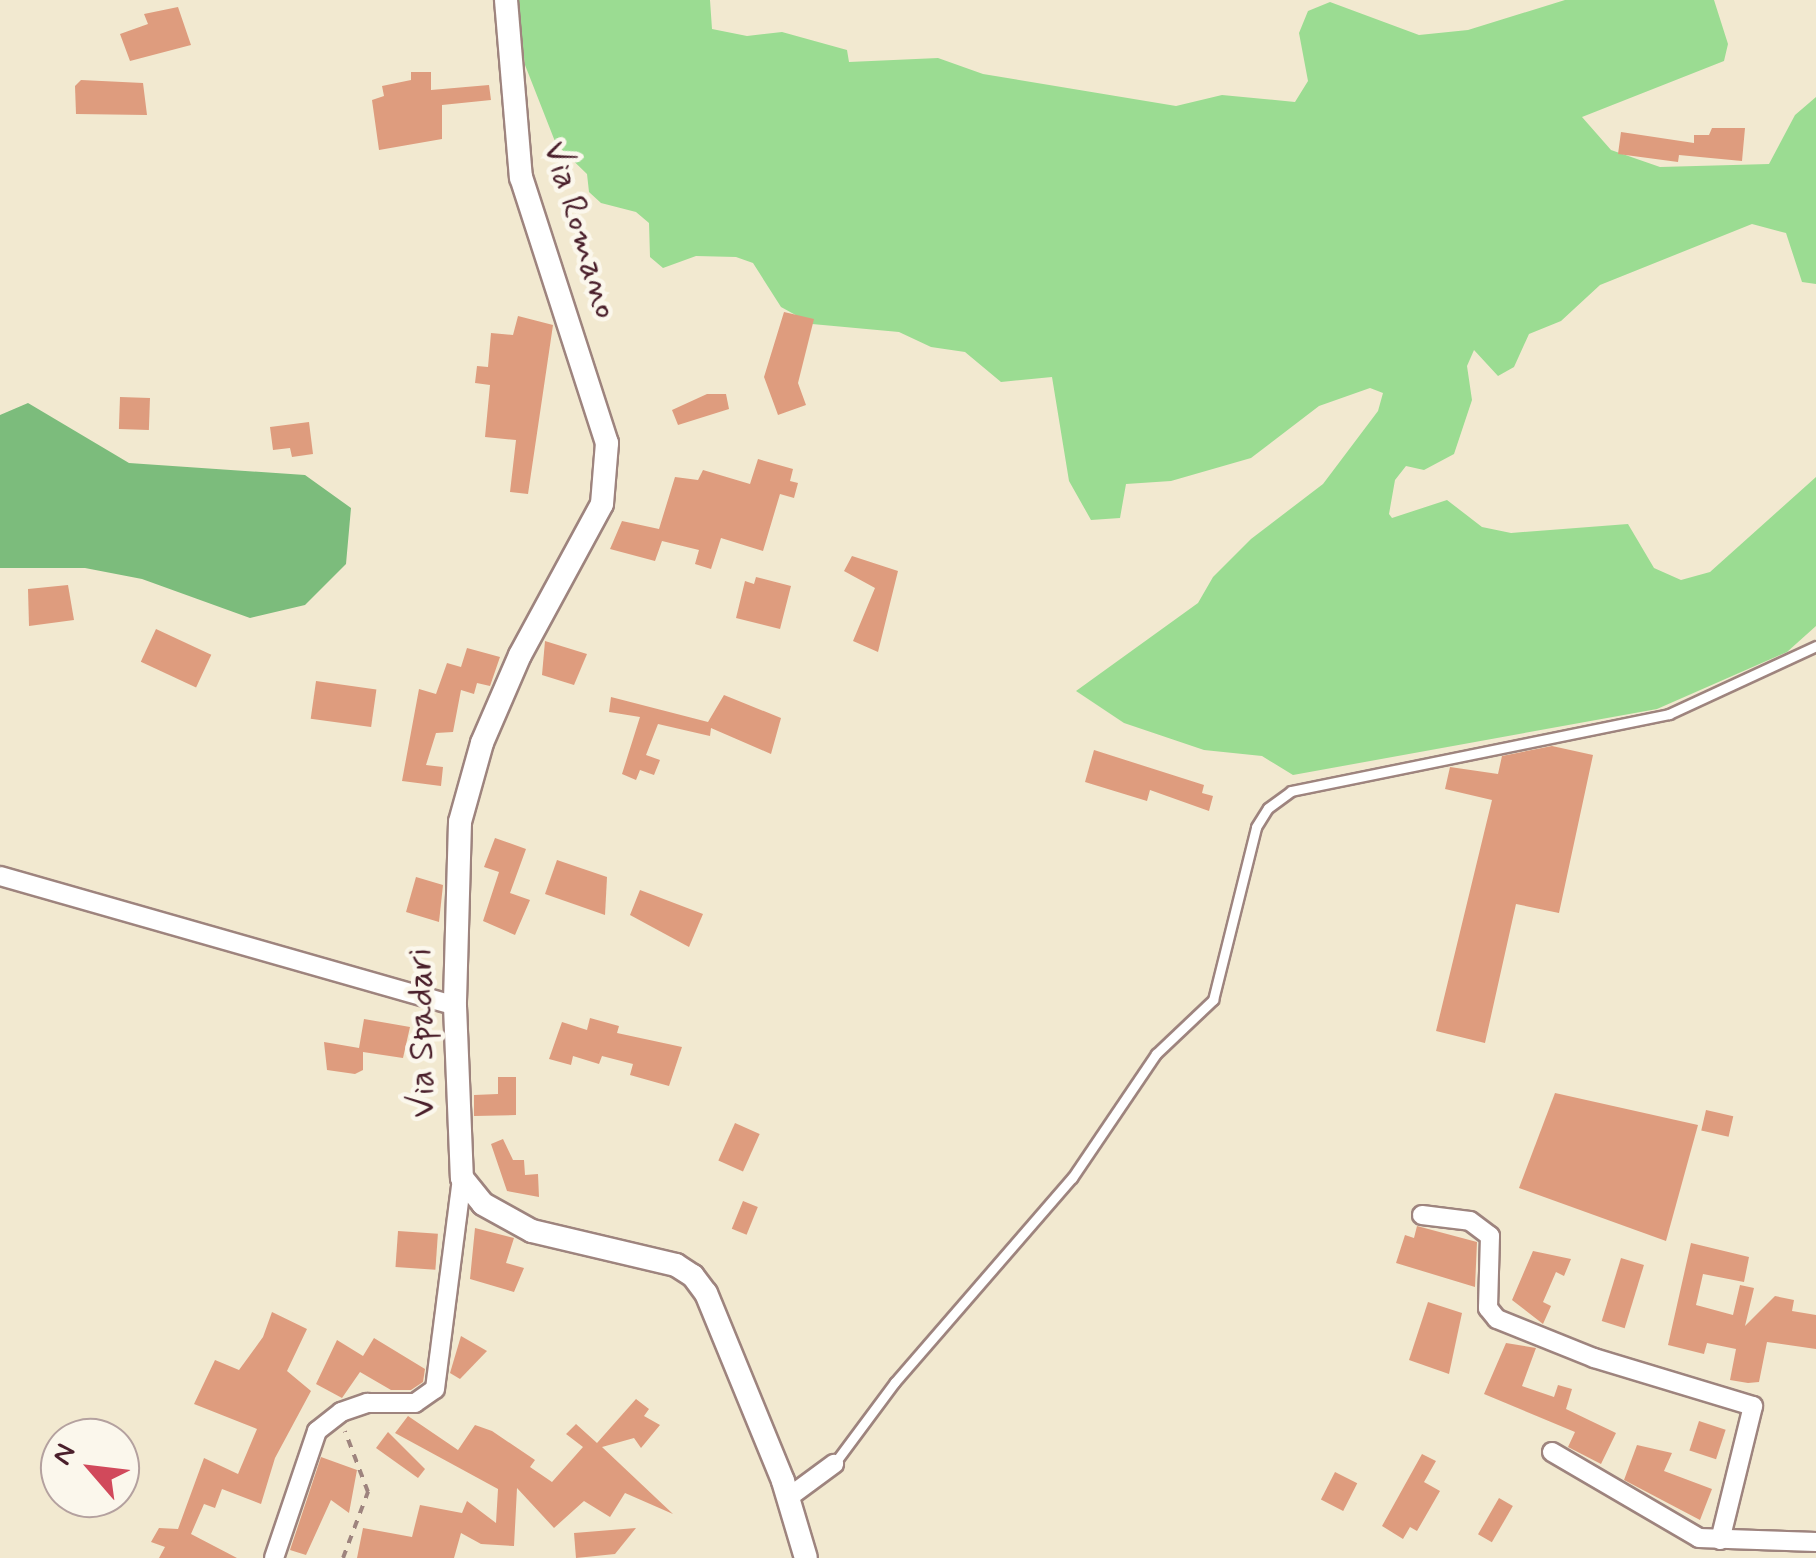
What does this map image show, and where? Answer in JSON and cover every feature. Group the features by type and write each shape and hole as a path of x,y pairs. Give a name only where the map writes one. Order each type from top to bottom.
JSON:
{"street":[{"name":"Via Romano","path":"506,0 521,178 584,360"},
{"name":"Via Spadari","path":"462,1178 455,1006 458,852 467,790 520,654 602,504 607,443 584,360"},
{"path":"0,876 455,1006"},
{"path":"274,1558 318,1431 342,1412 367,1403 416,1403 435,1388 462,1178"},
{"path":"462,1178 484,1204 532,1231 676,1265 693,1276 706,1293 788,1497 806,1558"},
{"path":"1422,1215 1470,1220 1490,1236 1488,1308 1496,1319 1594,1358 1753,1406 1720,1540"},
{"path":"1552,1452 1683,1532 1720,1540 1816,1542"},
{"path":"788,1497 834,1464"}],"lane":[{"path":"834,1464 895,1382 1072,1178 1156,1054 1214,1000 1256,827 1268,808 1291,791 1669,714 1816,646"}],"path":[{"path":"342,1412 368,1492 343,1558"}],"green space":[{"path":"516,0 710,0 712,29 747,36 782,32 847,50 849,62 938,58 983,74 1176,106 1222,95 1295,102 1308,81 1299,33 1308,11 1330,2 1419,35 1468,30 1565,0 1714,0 1728,44 1724,61 1582,117 1611,150 1660,167 1769,164 1795,115 1816,97 1816,284 1802,282 1786,233 1752,224 1600,285 1561,321 1529,334 1514,367 1498,376 1474,350 1467,366 1472,400 1454,454 1424,470 1406,466 1395,480 1389,514 1392,518 1447,500 1482,527 1511,533 1628,524 1654,568 1681,580 1710,572 1816,477 1816,626 1787,652 1657,709 1293,775 1262,756 1204,750 1124,723 1076,691 1198,603 1213,577 1251,539 1323,484 1378,411 1383,393 1370,388 1319,406 1251,458 1171,481 1126,484 1120,518 1091,520 1069,481 1052,377 1001,382 965,352 931,347 899,332 812,324 781,307 753,263 736,257 696,256 663,268 650,257 649,223 636,212 601,203 589,192 587,174 556,144 525,65"},
{"path":"28,403 129,463 305,475 351,508 346,564 305,605 250,618 142,579 85,568 0,568 0,415"}],"building":[{"path":"178,7 191,45 130,61 120,34 148,24 144,14"},
{"path":"411,72 431,72 431,90 489,85 491,100 442,105 442,139 379,150 372,100 384,96 382,86 411,80"},
{"path":"81,80 143,83 147,115 76,114 75,86"},
{"path":"1712,128 1745,128 1742,161 1679,155 1678,162 1618,154 1621,132 1694,143 1694,135 1709,135"},
{"path":"784,312 814,319 798,383 806,405 778,415 764,377"},
{"path":"518,316 553,325 528,494 510,492 516,440 485,437 490,385 475,383 477,366 488,367 491,333 513,335"},
{"path":"707,394 726,394 729,409 678,425 672,410"},
{"path":"120,397 150,398 149,430 119,429"},
{"path":"309,422 313,454 292,457 290,448 273,450 270,427"},
{"path":"758,459 793,469 790,481 798,483 794,498 780,494 763,551 721,538 711,569 695,564 699,550 662,541 655,561 610,549 622,521 659,529 675,477 698,480 703,470 750,484"},
{"path":"852,556 898,571 878,652 853,641 875,588 844,571"},
{"path":"756,577 791,586 780,629 736,618 745,581 754,584"},
{"path":"68,585 74,620 29,626 28,589"},
{"path":"156,629 211,655 196,687 141,662"},
{"path":"545,641 587,654 574,685 542,675"},
{"path":"467,648 500,657 490,686 477,683 474,694 461,690 453,732 436,733 426,765 443,767 441,786 402,781 419,689 436,694 447,663 461,667"},
{"path":"316,681 376,689 371,727 311,719"},
{"path":"724,695 781,718 771,754 711,728 710,736 658,724 646,755 660,760 654,775 640,770 636,780 622,774 640,717 609,712 611,697 708,722"},
{"path":"1552,746 1593,755 1559,913 1516,904 1485,1043 1436,1031 1492,800 1445,789 1450,767 1498,774 1502,756"},
{"path":"1094,750 1204,785 1202,793 1213,796 1209,811 1150,790 1147,801 1085,782"},
{"path":"495,838 526,849 510,893 530,900 515,935 483,921 499,872 484,867"},
{"path":"557,860 607,877 605,915 545,894"},
{"path":"416,877 443,885 439,922 406,912"},
{"path":"640,890 703,914 689,947 630,915"},
{"path":"590,1018 619,1026 617,1033 682,1047 669,1086 630,1075 633,1064 602,1056 599,1064 573,1056 571,1065 549,1059 562,1022 587,1030"},
{"path":"364,1019 410,1027 403,1058 363,1052 363,1070 355,1074 327,1070 324,1042 359,1048"},
{"path":"498,1077 516,1077 516,1115 474,1116 474,1095 498,1094"},
{"path":"1555,1093 1698,1125 1666,1241 1519,1188"},
{"path":"1706,1110 1733,1116 1729,1137 1701,1130"},
{"path":"735,1123 760,1134 743,1171 718,1160"},
{"path":"503,1139 513,1160 524,1160 525,1175 538,1174 539,1197 507,1191 491,1144"},
{"path":"743,1201 758,1207 747,1235 732,1229"},
{"path":"1417,1226 1477,1242 1475,1287 1396,1263 1405,1235 1414,1238"},
{"path":"475,1228 514,1238 506,1263 524,1268 514,1292 470,1279"},
{"path":"398,1231 438,1234 435,1270 395,1267"},
{"path":"1691,1243 1749,1257 1744,1282 1703,1274 1696,1305 1733,1315 1740,1285 1754,1288 1745,1326 1775,1296 1794,1300 1792,1311 1816,1315 1816,1349 1767,1342 1759,1382 1748,1383 1730,1380 1736,1349 1707,1343 1704,1354 1668,1345"},
{"path":"1533,1251 1571,1259 1564,1276 1556,1272 1543,1302 1551,1306 1543,1324 1512,1300"},
{"path":"1621,1258 1644,1265 1625,1328 1602,1321"},
{"path":"1428,1302 1462,1313 1449,1374 1409,1360"},
{"path":"272,1312 307,1329 287,1371 311,1391 275,1458 261,1504 222,1489 215,1508 204,1504 191,1534 237,1558 159,1558 165,1547 151,1542 159,1528 178,1529 204,1458 238,1474 257,1429 194,1404 215,1360 239,1370 263,1337"},
{"path":"461,1336 487,1351 460,1379 450,1373"},
{"path":"374,1338 425,1369 423,1382 411,1390 391,1390 360,1372 342,1398 316,1384 337,1340 363,1356"},
{"path":"1506,1343 1536,1348 1522,1386 1554,1397 1558,1385 1572,1389 1566,1409 1616,1433 1601,1464 1568,1447 1575,1432 1484,1394"},
{"path":"636,1399 649,1409 644,1416 660,1425 641,1448 634,1438 602,1447 673,1514 625,1493 610,1517 584,1501 554,1528 517,1488 514,1546 481,1544 461,1533 454,1558 357,1558 363,1528 412,1537 420,1505 462,1513 467,1501 496,1523 498,1489 395,1433 408,1416 458,1450 475,1425 492,1431 535,1460 530,1467 552,1482 583,1447 566,1434 576,1424 597,1443"},
{"path":"1699,1421 1726,1430 1716,1459 1689,1450"},
{"path":"388,1432 425,1469 418,1478 376,1448"},
{"path":"1637,1445 1672,1453 1664,1471 1712,1489 1700,1520 1624,1480"},
{"path":"1422,1454 1436,1461 1424,1482 1440,1491 1417,1531 1410,1527 1403,1539 1382,1526"},
{"path":"321,1457 357,1470 349,1513 331,1500 306,1555 290,1550"},
{"path":"1335,1472 1357,1483 1343,1511 1321,1500"},
{"path":"1499,1498 1513,1506 1492,1542 1478,1534"},
{"path":"636,1528 615,1554 576,1558 574,1533"}]}
